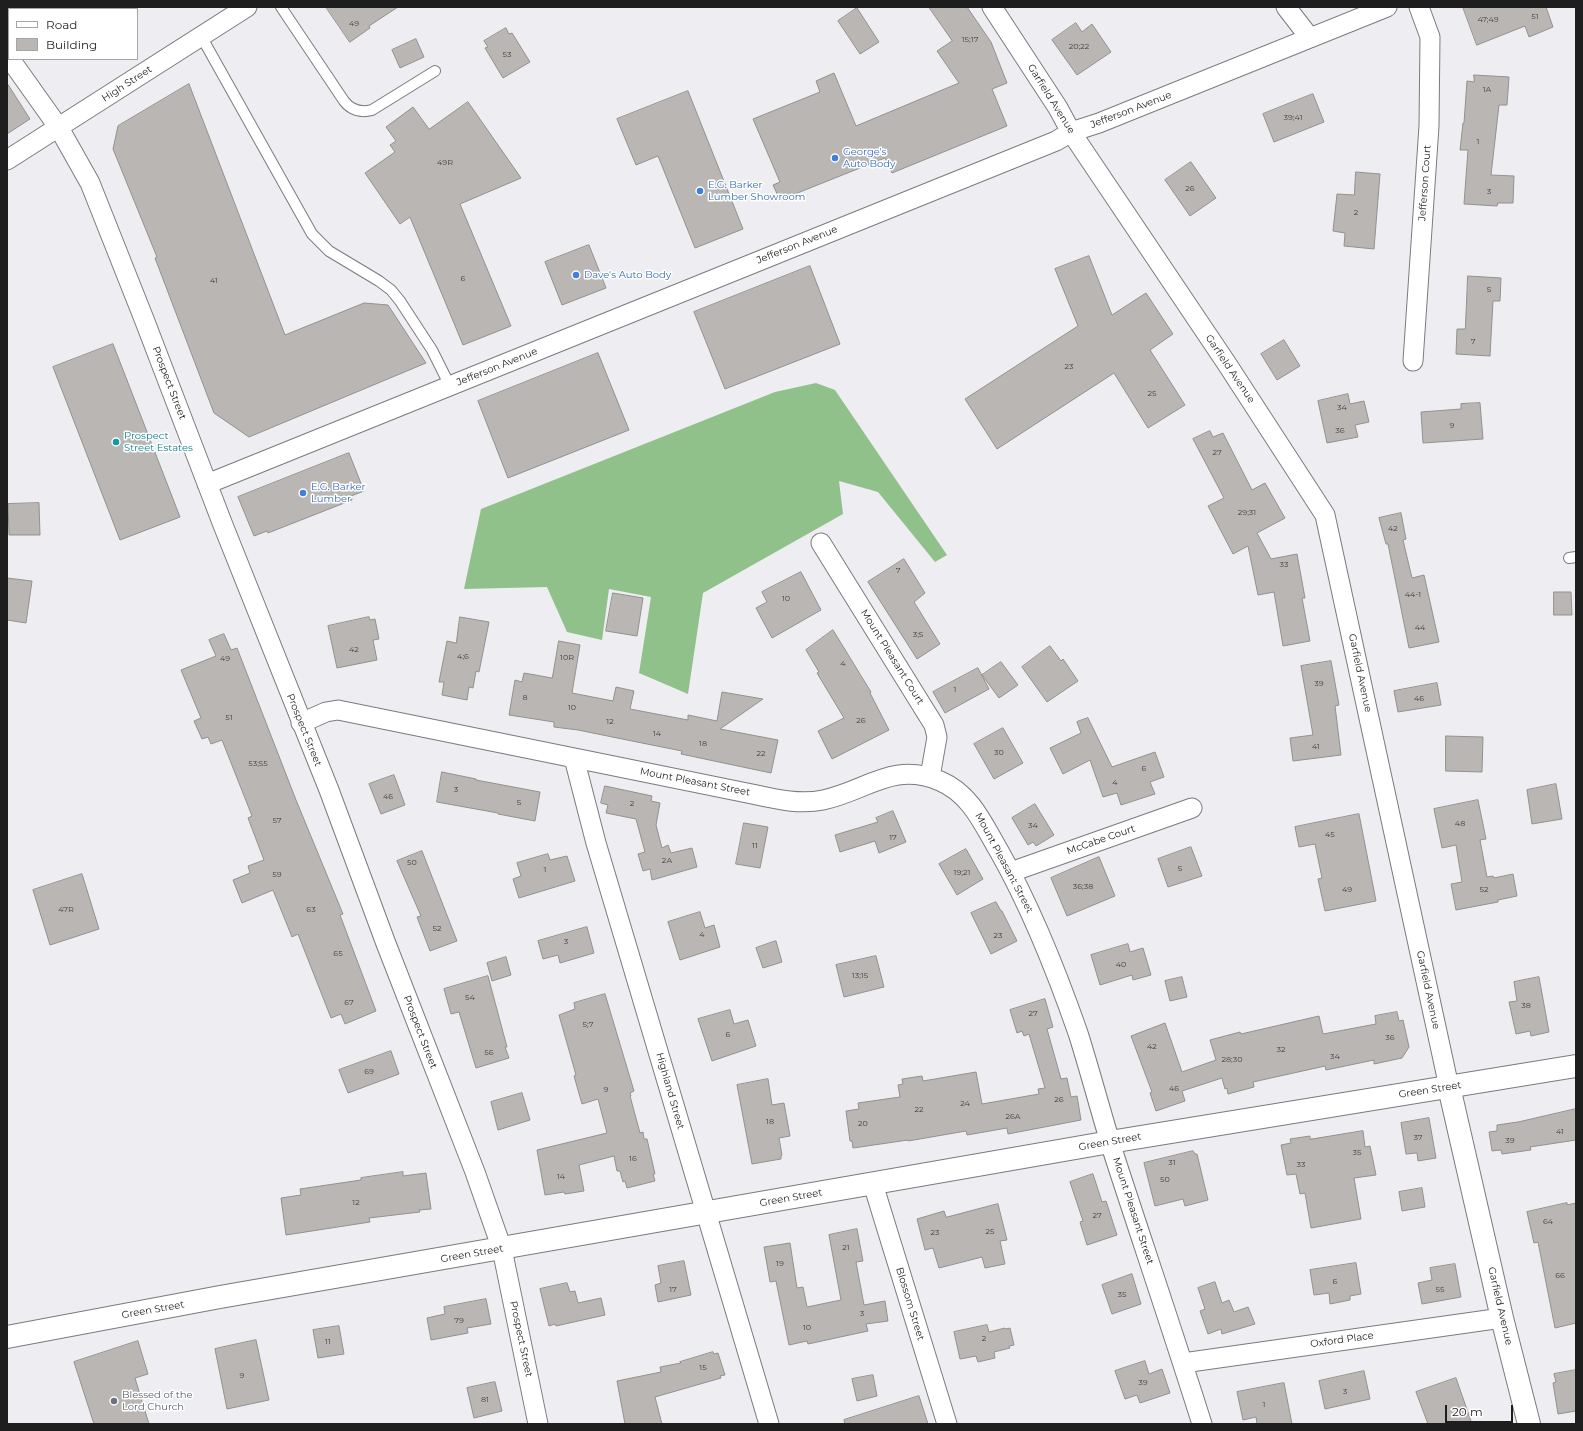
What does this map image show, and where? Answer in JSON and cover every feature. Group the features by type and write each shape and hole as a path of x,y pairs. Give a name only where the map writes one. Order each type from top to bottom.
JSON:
{"street":[{"name":"High Street","path":"7,160 247,7"},
{"name":"Garfield Avenue","path":"992,7 1058,108 1071,132 1227,364 1325,515 1449,1087 1502,1318 1529,1424"},
{"path":"1286,7 1310,38"},
{"name":"Jefferson Avenue","path":"207,484 1048,144 1071,132 1099,123 1387,7"},
{"name":"Jefferson Court","path":"1412,360 1429,126 1430,37 1419,7"},
{"name":"Prospect Street","path":"11,60 59,128 90,183 301,723 329,790 385,941 475,1172 502,1249 538,1424"},
{"name":"Mount Pleasant Court","path":"822,543 934,725 937,737 930,777"},
{"name":"Mount Pleasant Street","path":"301,723 326,712 338,710 781,800 801,802 821,801 834,798 889,776 914,774 930,777 952,787 970,803 980,817 1034,919 1051,958 1078,1034 1110,1142 1202,1424"},
{"name":"Highland Street","path":"574,758 601,858 769,1424"},
{"name":"McCabe Court","path":"1010,872 1192,808"},
{"name":"Green Street","path":"7,1337 213,1299 1110,1142 1576,1066"},
{"name":"Blossom Street","path":"873,1184 947,1424"},
{"name":"Oxford Place","path":"1183,1363 1502,1318"}],"lane":[{"path":"281,7 344,101 354,109 363,111 372,110 435,71"},
{"path":"201,36 312,234 329,251 380,281 391,290 400,300 432,350 450,386"}],"green space":[{"path":"816,383 835,390 947,555 935,562 878,492 839,481 843,514 703,593 688,694 639,673 651,597 609,589 602,640 567,632 547,587 464,589 481,509 775,392"}],"building":[{"path":"326,7 398,7 369,26 370,28 350,42"},
{"path":"929,7 967,7 991,42 1007,83 992,89 1007,126 892,173 885,158 780,200 773,185 780,182 753,119 820,92 816,81 834,73 856,126 959,83 937,51 952,41"},
{"path":"1463,7 1546,7 1553,27 1529,37 1525,26 1477,45"},
{"path":"857,8 879,42 860,54 838,21"},
{"path":"1076,23 1082,32 1092,24 1111,52 1077,75 1052,40"},
{"path":"506,28 509,34 512,33 530,62 503,78 485,48 488,47 484,41"},
{"path":"416,39 424,57 400,68 392,50"},
{"path":"1474,75 1509,77 1507,105 1499,105 1491,175 1514,176 1513,203 1498,203 1497,206 1464,204 1468,150 1460,150 1464,123 1467,81 1474,82"},
{"path":"7,83 30,119 7,134"},
{"path":"189,84 285,335 364,303 388,305 426,363 249,437 214,413 155,258 157,257 113,149 118,126"},
{"name":"E.G. Barker Lumber Showroom","path":"688,91 743,229 695,248 658,156 636,165 617,119"},
{"path":"1313,94 1324,122 1274,142 1263,114"},
{"path":"468,102 521,178 460,204 511,326 463,345 410,217 400,224 365,173 395,152 390,145 396,141 386,127 413,107 429,129"},
{"path":"1191,162 1216,198 1190,216 1165,180"},
{"path":"1356,172 1380,174 1374,249 1344,246 1345,233 1333,231 1337,194 1354,195"},
{"name":"Dave's Auto Body","path":"589,245 606,288 562,305 545,262"},
{"path":"1089,256 1112,315 1146,293 1173,334 1150,350 1185,405 1148,428 1114,373 997,449 965,399 1078,326 1055,269"},
{"path":"810,266 840,344 725,389 694,312"},
{"path":"1468,276 1501,278 1500,301 1493,301 1490,356 1456,354 1457,329 1465,329"},
{"path":"1284,340 1300,366 1277,380 1261,354"},
{"name":"Prospect Street Estates","path":"113,344 180,517 120,540 53,367"},
{"path":"598,353 629,430 508,478 478,401"},
{"path":"1348,394 1350,404 1364,401 1369,422 1355,425 1358,437 1327,443 1318,401"},
{"path":"1480,403 1483,439 1423,443 1421,412 1461,409 1461,404"},
{"path":"1210,431 1213,437 1223,433 1252,490 1265,483 1285,518 1257,533 1271,559 1297,554 1305,598 1302,598 1310,641 1283,646 1274,592 1258,595 1248,546 1233,554 1208,506 1224,498 1193,439"},
{"name":"E.G. Barker Lumber","path":"349,453 364,491 351,496 352,500 268,533 267,531 254,536 238,497"},
{"path":"39,503 40,535 9,535 8,504"},
{"path":"1401,513 1406,539 1403,540 1412,578 1424,575 1439,642 1409,648 1388,544 1386,544 1379,518"},
{"path":"904,559 925,593 914,602 940,644 917,659 868,582"},
{"path":"801,572 821,610 772,638 756,608 767,602 762,592"},
{"path":"7,578 32,581 26,623 7,620"},
{"path":"1554,592 1571,592 1572,615 1554,615"},
{"path":"613,593 643,598 637,636 606,631"},
{"path":"369,617 370,620 375,619 379,639 373,640 377,660 337,668 328,626"},
{"path":"460,617 489,622 479,672 476,671 473,688 469,687 467,700 442,695 444,682 439,682 447,641 456,643"},
{"path":"833,630 871,692 870,693 889,730 832,759 818,731 844,718 817,673 819,672 806,650"},
{"path":"224,634 231,650 237,648 296,800 343,914 340,915 376,1011 345,1024 341,1014 331,1018 298,934 292,937 273,890 242,903 233,880 250,873 248,866 264,860 248,818 252,816 222,740 211,744 208,737 202,739 194,721 201,718 181,670 216,656 209,640"},
{"path":"559,641 580,645 572,693 613,701 616,687 634,691 630,709 688,720 688,715 717,721 722,692 763,699 720,729 778,740 771,773 681,754 682,751 578,730 554,727 554,722 509,715 515,680 522,682 524,673 552,678"},
{"path":"1050,646 1061,661 1063,659 1078,681 1047,702 1022,667"},
{"path":"1331,661 1339,705 1335,706 1341,755 1293,761 1290,738 1313,735 1301,666"},
{"path":"1001,662 1018,685 999,698 982,675"},
{"path":"978,668 989,689 945,713 933,692"},
{"path":"1437,683 1441,705 1398,712 1394,691"},
{"path":"1088,718 1112,767 1155,752 1164,777 1150,782 1155,794 1121,805 1117,793 1103,797 1090,760 1063,774 1050,748 1081,733 1077,722"},
{"path":"1003,728 1023,763 994,779 974,744"},
{"path":"1446,736 1483,737 1482,772 1446,771"},
{"path":"442,772 540,792 535,821 437,802"},
{"path":"394,775 405,805 381,814 369,784"},
{"path":"1556,784 1562,819 1532,824 1527,790"},
{"path":"605,786 652,796 651,801 660,803 656,825 662,848 668,845 671,853 692,848 697,867 652,880 650,869 643,871 638,854 645,852 636,819 606,813 608,805 601,803"},
{"path":"1478,800 1486,839 1480,840 1487,877 1493,876 1494,878 1513,874 1517,896 1498,900 1498,902 1456,910 1451,884 1462,882 1456,845 1442,848 1434,809"},
{"path":"1035,804 1054,835 1036,846 1033,842 1028,845 1012,818"},
{"path":"893,811 906,842 879,853 875,841 840,852 835,835 878,822 876,818"},
{"path":"1359,814 1376,901 1325,911 1318,879 1322,878 1315,844 1299,847 1295,827"},
{"path":"744,823 768,827 760,868 736,864"},
{"path":"1191,847 1202,876 1168,887 1158,859"},
{"path":"966,849 983,879 957,895 939,864"},
{"path":"422,851 457,941 430,951 417,917 421,916 397,861"},
{"path":"548,854 550,860 567,856 575,881 519,898 513,879 521,876 517,863"},
{"path":"1099,857 1115,896 1067,916 1051,878"},
{"path":"82,874 99,929 50,945 33,890"},
{"path":"996,902 1017,941 991,954 971,913"},
{"path":"700,912 705,928 714,925 720,947 680,960 668,922"},
{"path":"587,927 594,953 560,963 558,955 543,959 538,941"},
{"path":"776,941 782,962 763,968 756,948"},
{"path":"1128,944 1130,952 1143,948 1151,975 1133,980 1132,975 1100,985 1091,955"},
{"path":"876,956 884,987 844,997 836,965"},
{"path":"506,957 511,975 492,981 487,963"},
{"path":"488,976 509,1058 476,1068 459,1012 451,1014 444,989"},
{"path":"1182,977 1187,997 1170,1001 1165,981"},
{"path":"1539,977 1549,1032 1531,1036 1530,1031 1516,1034 1509,1002 1517,1001 1514,982"},
{"path":"605,994 634,1091 630,1093 630,1096 640,1133 643,1132 644,1139 647,1139 655,1174 653,1174 655,1181 627,1188 625,1181 623,1182 620,1171 617,1171 614,1156 579,1165 584,1191 545,1195 537,1150 607,1133 598,1099 582,1104 574,1076 576,1075 559,1015 575,1009 574,1003"},
{"path":"1045,999 1053,1027 1047,1029 1061,1079 1067,1078 1071,1097 1077,1096 1081,1120 1008,1134 1007,1128 967,1135 966,1131 908,1141 853,1148 852,1141 850,1141 846,1111 859,1109 858,1103 900,1097 898,1085 903,1084 902,1079 922,1076 923,1081 976,1072 982,1104 1039,1094 1038,1089 1045,1088 1029,1034 1024,1036 1022,1031 1017,1033 1010,1010"},
{"path":"730,1010 734,1024 748,1020 756,1046 712,1061 698,1019"},
{"path":"1397,1012 1399,1021 1403,1020 1409,1047 1402,1058 1374,1064 1374,1060 1326,1070 1325,1066 1253,1082 1254,1087 1228,1094 1222,1078 1182,1091 1185,1101 1156,1111 1150,1093 1152,1092 1131,1036 1165,1023 1182,1072 1216,1060 1210,1040 1240,1032 1241,1034 1319,1016 1323,1034 1376,1024 1375,1016"},
{"path":"391,1051 399,1074 348,1093 339,1070"},
{"path":"768,1079 772,1105 784,1103 790,1136 779,1138 782,1155 781,1159 752,1164 737,1085"},
{"path":"522,1093 530,1120 498,1130 491,1102"},
{"path":"1576,1109 1576,1140 1530,1147 1531,1150 1502,1154 1501,1150 1492,1151 1489,1132 1497,1131 1497,1125 1518,1122"},
{"path":"1429,1118 1436,1158 1418,1161 1417,1153 1406,1154 1401,1123"},
{"path":"1363,1131 1365,1147 1370,1146 1376,1175 1354,1178 1361,1219 1311,1228 1305,1193 1300,1194 1296,1174 1287,1175 1281,1145 1291,1143 1290,1139 1310,1136 1310,1139"},
{"path":"1193,1151 1197,1154 1208,1200 1185,1206 1183,1199 1155,1206 1144,1163"},
{"path":"403,1172 403,1176 426,1173 431,1209 419,1210 420,1212 369,1218 370,1222 286,1235 281,1198 301,1195 300,1189"},
{"path":"1093,1174 1102,1202 1106,1201 1117,1235 1087,1245 1080,1222 1083,1221 1070,1182"},
{"path":"1422,1188 1425,1207 1402,1211 1399,1192"},
{"path":"1567,1203 1567,1205 1576,1203 1576,1323 1555,1328 1538,1242 1534,1243 1527,1212"},
{"path":"998,1204 1007,1240 1000,1241 1005,1264 985,1268 982,1257 939,1268 933,1248 925,1250 917,1219 944,1211 946,1217"},
{"path":"857,1229 863,1261 856,1262 864,1305 885,1301 888,1321 866,1324 868,1331 808,1344 807,1341 789,1345 776,1281 770,1282 764,1247 790,1243 797,1288 803,1287 807,1307 841,1300 829,1235"},
{"path":"684,1261 691,1295 658,1302 655,1285 661,1283 658,1266"},
{"path":"1356,1263 1361,1294 1350,1296 1350,1300 1330,1304 1329,1293 1314,1295 1310,1270"},
{"path":"1455,1264 1461,1297 1422,1304 1418,1283 1432,1280 1430,1268"},
{"path":"1132,1274 1141,1304 1112,1314 1102,1285"},
{"path":"1215,1282 1222,1303 1229,1300 1234,1312 1248,1307 1255,1324 1222,1334 1221,1329 1208,1334 1200,1311 1205,1309 1198,1288"},
{"path":"567,1283 570,1292 575,1291 578,1303 601,1298 605,1315 556,1326 555,1324 549,1326 540,1289"},
{"path":"486,1299 491,1324 467,1328 468,1333 431,1340 427,1318 445,1314 444,1307"},
{"path":"987,1325 989,1332 1010,1328 1014,1345 1009,1346 1010,1348 994,1352 995,1358 978,1362 976,1356 960,1359 954,1332"},
{"path":"339,1326 344,1354 318,1358 313,1330"},
{"path":"256,1340 269,1400 227,1409 215,1349"},
{"name":"Blessed of the Lord Church","path":"138,1341 148,1374 135,1378 149,1424 94,1424 74,1362"},
{"path":"713,1352 714,1354 718,1353 725,1375 720,1376 721,1378 655,1397 662,1424 625,1424 617,1381 661,1372 660,1367 681,1363 680,1362"},
{"path":"1145,1361 1149,1374 1162,1369 1170,1393 1140,1403 1137,1395 1125,1399 1115,1371"},
{"path":"1576,1370 1576,1411 1558,1414 1553,1383 1556,1382 1554,1374"},
{"path":"1364,1371 1370,1399 1325,1409 1319,1381"},
{"path":"873,1375 877,1396 857,1401 852,1379"},
{"path":"1456,1378 1472,1424 1428,1424 1416,1392"},
{"path":"495,1382 502,1411 474,1418 467,1388"},
{"path":"1284,1383 1292,1424 1257,1424 1256,1417 1243,1420 1237,1392"},
{"path":"919,1396 928,1424 845,1424 844,1420"}],"place":[{"name":"George's Auto Body","path":"835,158"},
{"name":"E.G. Barker Lumber Showroom","path":"700,191"},
{"name":"Dave's Auto Body","path":"576,275"},
{"name":"Prospect Street Estates","path":"116,442"},
{"name":"E.G. Barker Lumber","path":"303,493"},
{"name":"Blessed of the Lord Church","path":"114,1401"}]}
